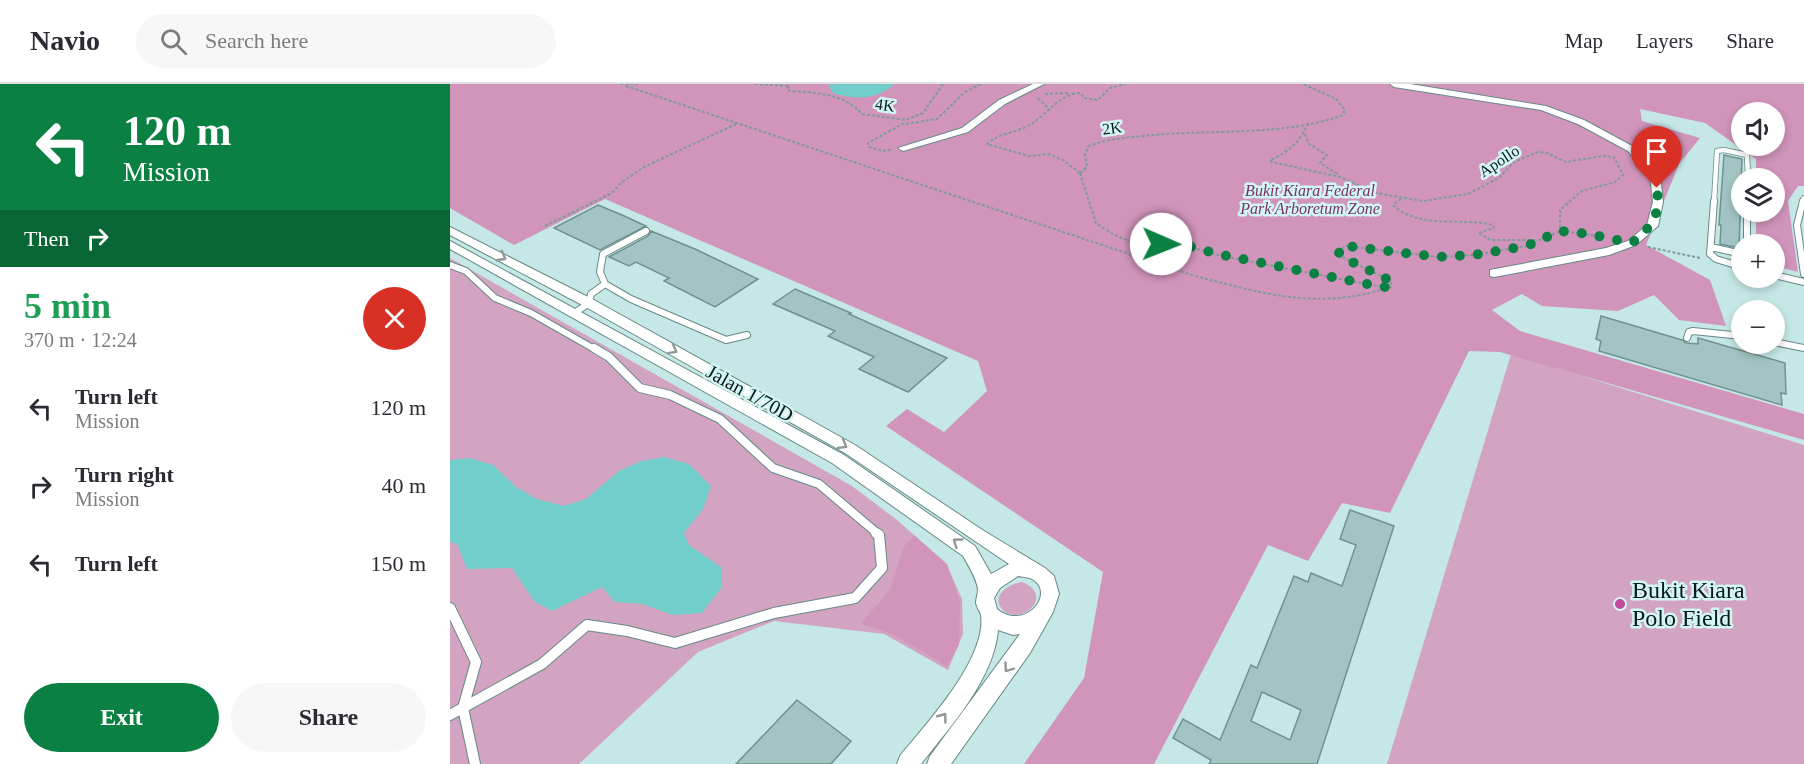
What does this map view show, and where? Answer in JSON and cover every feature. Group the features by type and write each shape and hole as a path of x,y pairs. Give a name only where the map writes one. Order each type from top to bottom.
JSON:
{"street":[{"path":"903,148 965,130 1002,102 1040,84"},
{"path":"1394,84 1543,108 1581,122 1631,149 1655,174 1658,202 1652,226 1632,243 1609,251 1494,273"},
{"name":"Jalan 1/70D","path":"450,230 589,303 850,449 978,536 1039,573"},
{"name":"Jalan 1/70D","path":"450,244 838,459 969,551 983,575 987,590"},
{"path":"908,764 973,677 986,650 990,629 990,613 986,602 987,590 994,579 1018,568 1039,573 1046,580 1050,589 1051,598 1047,609 1038,618 1023,647 938,764"},
{"path":"990,613 999,622 1011,626 1025,624 1038,618"}],"lane":[{"path":"1731,264 1716,260 1710,254 1718,151 1724,150 1747,155 1748,168"},
{"path":"1804,198 1799,206 1798,227 1804,274"},
{"path":"645,231 603,254 600,272 605,284 631,299 726,340 747,335"},
{"path":"1710,247 1731,252"},
{"path":"450,265 466,271 495,298 531,313 609,357 640,388 670,395 720,419 773,468 819,483 879,535 882,568 855,598 774,613 675,643 587,625 542,664 450,715"},
{"path":"1785,278 1804,282"},
{"path":"576,312 589,303 591,294 605,284"},
{"path":"1687,338 1689,332 1693,331 1731,335"},
{"path":"1785,344 1804,348"},
{"path":"450,608 476,662 463,708 475,764"}],"path":[{"path":"620,84 1181,271 1272,296 1341,299 1363,296 1391,287"},
{"path":"626,86 639,84"},
{"path":"755,84 789,86 794,84"},
{"name":"4K","path":"789,86 787,89 790,91 827,94 854,105 862,114 906,122 923,113 943,84"},
{"path":"903,148 883,151 869,147 868,143 906,122 937,118 965,92 981,84"},
{"name":"2K","path":"1125,84 1110,88 1105,98 1099,100 1084,98 1080,93 1070,93 1039,120 1018,132 991,139 987,144 1029,156 1049,154 1063,160 1080,173 1087,167 1085,154 1089,146 1101,141 1308,123 1337,119 1346,110 1335,99 1303,84"},
{"path":"1035,94 1050,110"},
{"path":"1308,123 1305,134 1307,143 1328,155 1320,163 1340,177"},
{"path":"545,226 612,193 622,182 644,167 738,124"},
{"name":"Apollo","path":"1305,134 1284,153 1270,160 1340,177 1376,193 1401,199 1444,199 1468,194 1499,178 1514,162 1538,152 1547,153 1566,162 1603,156 1614,157 1623,175 1615,182 1582,191 1560,210 1560,231"},
{"path":"1080,173 1096,223 1103,229 1130,240 1156,247 1161,244 1161,239 1222,255 1391,287"},
{"path":"1401,199 1393,205 1399,213 1413,217 1432,221 1486,222 1493,225 1494,228 1489,231 1478,233 1482,237 1509,241 1542,239"},
{"path":"1391,287 1391,281 1342,257 1338,251 1346,246 1438,257 1474,255 1527,246 1560,231 1588,234 1716,260"}],"shaded area":[{"path":"450,258 852,486 897,520 950,572 962,599 963,634 948,670 884,634 774,621 698,652 579,764 450,764"},
{"name":"Bukit Kiara Polo Field","path":"1511,354 1804,445 1804,764 1387,764"},
{"path":"1022,582 1032,588 1036,594 1036,601 1026,612 1018,615 1010,614 1003,610 998,600 1007,588"}],"green space":[{"name":"Bukit Kiara Federal Park Arboretum Zone","path":"450,84 1804,84 1804,186 1798,186 1788,201 1798,272 1785,269 1785,234 1756,234 1756,222 1785,222 1785,168 1756,168 1756,159 1752,156 1785,156 1785,102 1731,102 1731,141 1705,123 1640,109 1642,121 1700,138 1679,164 1646,245 1710,280 1726,326 1679,320 1654,295 1618,311 1542,306 1522,294 1492,310 1520,331 1804,414 1804,440 1500,352 1469,351 1390,513 1342,503 1308,561 1268,545 1154,764 1024,764 1084,678 1103,572 886,426 907,409 944,432 987,391 978,361 605,199 514,245 450,208"},
{"path":"914,535 947,564 960,602 959,645 947,666 892,634 861,624 891,588 903,548"}],"water":[{"path":"894,84 873,96 849,97 833,93 828,85"},
{"path":"664,457 689,464 711,486 703,509 684,533 689,545 722,568 722,587 702,613 673,615 642,604 615,602 602,587 552,611 534,601 512,568 467,569 457,544 450,542 450,460 470,458 493,465 516,487 537,499 564,506 586,499 619,471 641,461"}],"building":[{"path":"1724,155 1742,159 1742,168 1731,168 1731,222 1740,222 1739,234 1731,234 1731,246 1720,244 1721,225 1719,225"},
{"path":"598,205 646,226 600,250 554,228"},
{"path":"651,231 758,279 715,307 664,281 669,278 636,262 629,266 609,257 648,236"},
{"path":"795,289 947,358 908,392 859,369 874,357 828,336 835,331 773,304"},
{"path":"1601,316 1686,343 1698,344 1698,338 1731,347 1731,354 1754,354 1785,363 1786,394 1781,393 1782,405 1599,351 1601,341 1596,339"},
{"path":"1350,510 1394,526 1317,764 1209,764 1211,760 1173,738 1183,719 1220,740 1251,665 1257,668 1294,576 1308,582 1311,573 1342,586 1356,545 1340,539","holes":["1262,692 1301,710 1290,740 1251,721"]},
{"path":"797,700 851,741 831,764 736,764"}],"place":[{"name":"Bukit Kiara Polo Field","path":"1620,604"}],"route":[{"path":"1161,244 1161,239 1222,255 1391,287 1391,281 1342,257 1338,251 1346,246 1438,257 1474,255 1527,246 1560,231 1632,243 1652,226 1658,202 1657,188"}]}
